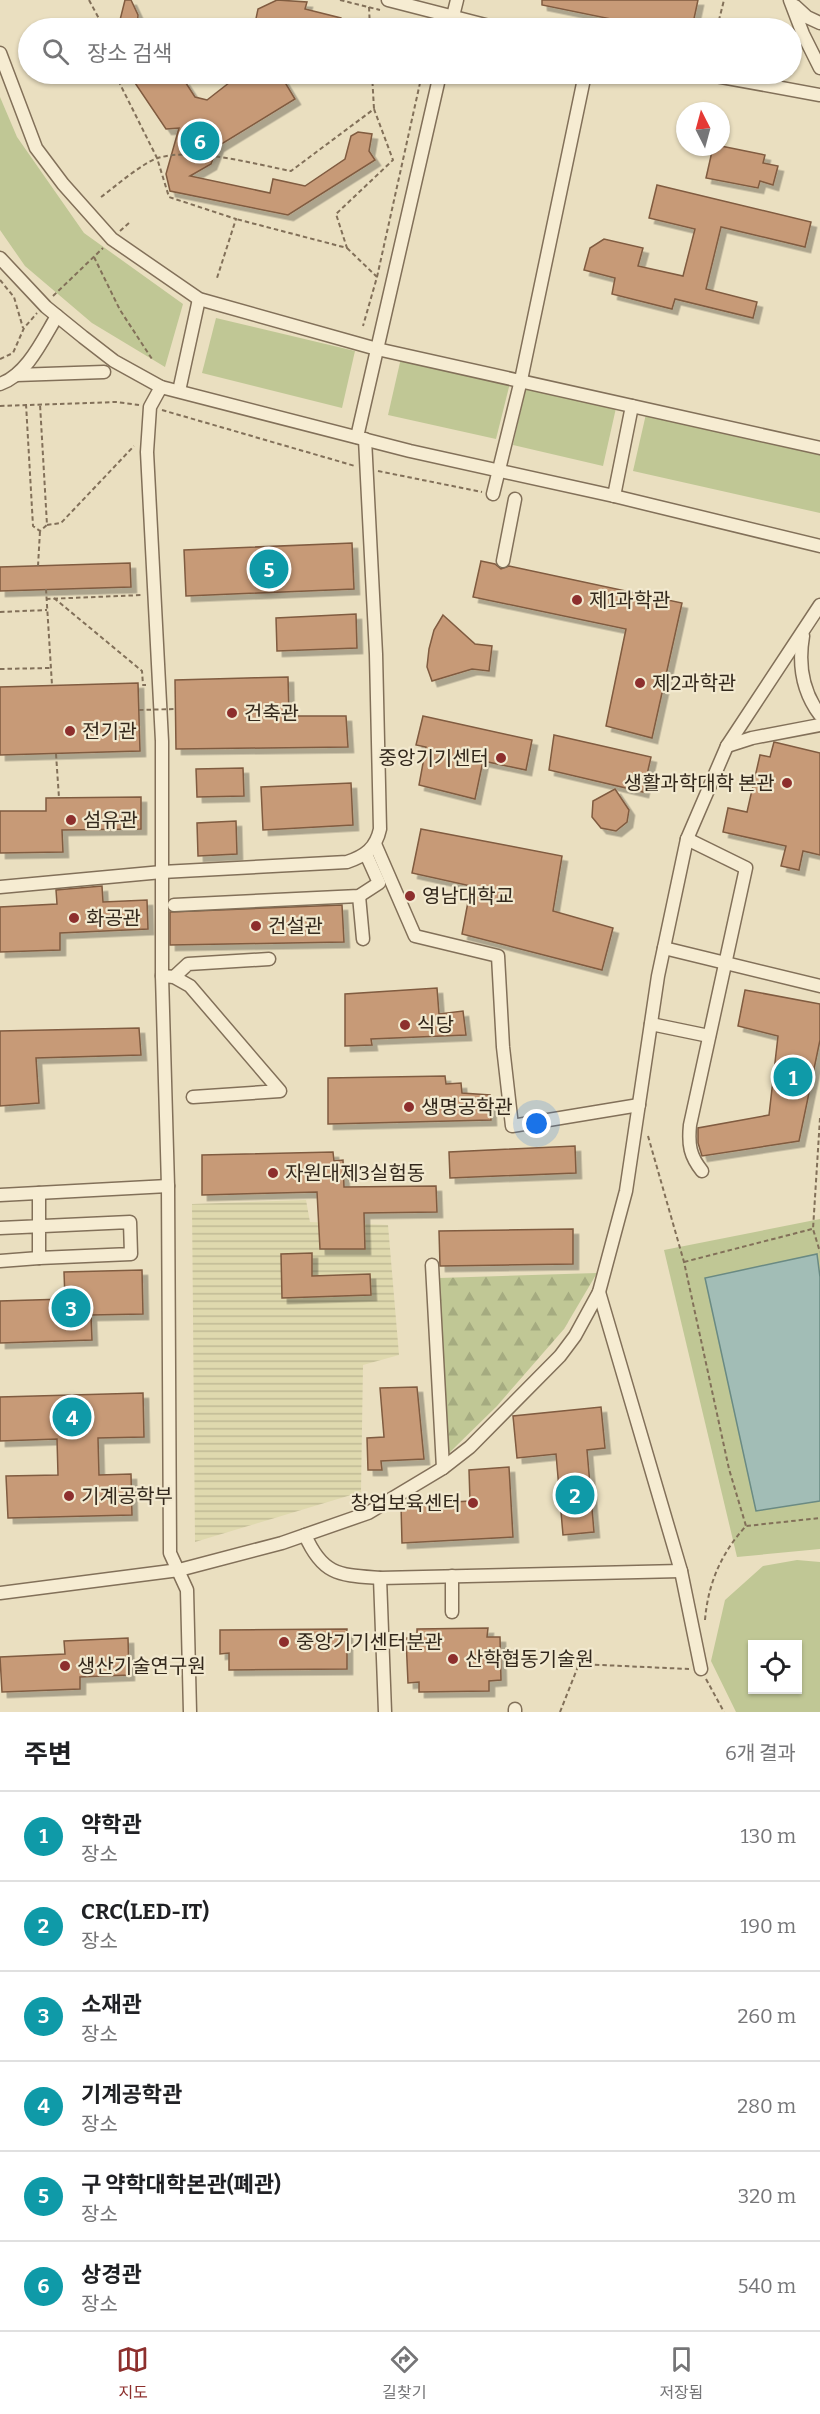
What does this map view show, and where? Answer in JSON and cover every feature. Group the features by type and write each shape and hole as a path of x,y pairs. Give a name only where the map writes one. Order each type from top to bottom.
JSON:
{"street":[{"path":"388,0 437,18"},
{"path":"452,18 457,0"},
{"path":"791,0 807,17 820,22"},
{"path":"791,0 797,18"},
{"path":"802,31 820,68"},
{"path":"0,53 36,148 63,184 112,239 199,299 377,349 820,448"},
{"path":"0,887 162,872 347,862 366,854 375,844 380,829 377,678 366,469 361,438 377,349 438,84"},
{"path":"493,494 521,380 583,84"},
{"path":"760,84 820,95"},
{"path":"0,258 57,316 114,361 161,387 361,438 614,495 820,546"},
{"path":"179,391 199,299"},
{"path":"0,384 16,375 57,316"},
{"path":"16,375 104,372"},
{"path":"161,387 150,407 147,452 162,741 162,872 168,977 170,1553 187,1590 190,1712"},
{"path":"614,495 632,406"},
{"path":"503,561 515,499"},
{"path":"0,1593 179,1570 305,1535 368,1513 443,1468 502,1417 560,1356 575,1336 599,1292 626,1191 664,948 687,840 727,747 820,605"},
{"path":"804,632 801,669 811,700 820,715"},
{"path":"727,747 752,738 820,725"},
{"path":"687,840 746,868 690,1125 688,1143 692,1158 702,1171"},
{"path":"375,844 415,936 498,956 503,1047 512,1126 639,1105"},
{"path":"174,905 359,896 378,883 366,854"},
{"path":"359,896 363,939"},
{"path":"664,948 820,986"},
{"path":"168,977 188,964 269,959"},
{"path":"168,977 189,986 280,1091 193,1097"},
{"path":"651,1023 709,1036"},
{"path":"0,1195 168,1186"},
{"path":"39,1193 39,1258"},
{"path":"0,1228 130,1222 131,1254 0,1261"},
{"path":"432,1265 443,1468"},
{"path":"599,1292 681,1571 701,1669"},
{"path":"305,1535 317,1558 335,1573 380,1578 681,1571"},
{"path":"452,1576 452,1612"},
{"path":"380,1578 385,1712"}],"path":[{"path":"89,0 99,18"},
{"path":"720,18 724,0"},
{"path":"369,7 370,18"},
{"path":"120,84 157,158 169,197 236,219 347,248"},
{"path":"373,84 374,109 393,160 336,214 347,248 377,277"},
{"path":"363,326 377,277 420,84"},
{"path":"101,197 157,158 180,154 228,159 291,171 374,109"},
{"path":"217,278 236,219"},
{"path":"0,359 13,353 24,328 44,304 129,223"},
{"path":"94,256 120,310 152,359"},
{"path":"0,280 15,297 24,328"},
{"path":"0,406 116,402 150,407 366,469 493,494"},
{"path":"40,403 48,525"},
{"path":"26,404 33,526 40,531"},
{"path":"38,566 40,531 48,525 61,523 134,446"},
{"path":"46,589 52,685"},
{"path":"46,599 146,595"},
{"path":"54,598 142,671 143,685 148,685"},
{"path":"0,612 47,610"},
{"path":"0,669 51,668"},
{"path":"139,710 175,709"},
{"path":"56,754 59,798"},
{"path":"820,1118 813,1229 820,1252"},
{"path":"645,1128 684,1262 729,1470 746,1526"},
{"path":"684,1262 813,1229"},
{"path":"704,1627 707,1595 727,1547 746,1526 820,1518"},
{"path":"560,1712 579,1664 701,1669 724,1712"}],"shaded area":[{"path":"306,1200 310,1222 388,1225 399,1355 363,1365 361,1492 195,1542 192,1204"}],"green space":[{"path":"0,97 17,137 84,233 183,304 165,367 92,323 25,266 0,230"},
{"path":"216,318 355,351 342,408 202,373"},
{"path":"401,358 510,383 496,439 388,415"},
{"path":"526,387 616,408 603,466 513,445"},
{"path":"646,414 820,453 820,513 633,471"},
{"path":"820,1219 820,1549 737,1557 664,1250"},
{"path":"597,1273 564,1329 497,1406 448,1454 439,1278"},
{"path":"797,1560 820,1562 820,1712 736,1712 711,1661 725,1600 763,1566"}],"water":[{"path":"817,1254 820,1277 820,1501 756,1511 705,1278"}],"building":[{"path":"125,0 131,0 138,18 120,18"},
{"path":"277,0 307,2 305,9 341,18 256,18 258,9"},
{"path":"542,0 698,0 694,18 606,18 542,5"},
{"path":"136,84 187,84 195,97 207,100 227,84 286,84 295,99 218,146 211,164 190,176 270,193 273,179 305,186 345,159 351,136 358,132 372,134 369,151 375,160 288,215 170,191 166,174 179,128 166,129"},
{"path":"730,148 765,155 763,163 778,166 773,185 760,181 758,188 706,178 711,156 730,156"},
{"path":"657,185 811,222 805,247 721,227 706,289 757,302 753,318 675,299 672,309 612,294 615,278 584,270 590,248 604,239 643,248 638,266 683,276 695,229 649,218"},
{"path":"352,543 354,589 186,596 184,550"},
{"name":"제1과학관","path":"481,561 495,564 501,569 509,566 682,603 652,738 606,726 626,629 473,597"},
{"path":"130,563 131,587 0,591 0,567"},
{"path":"356,614 357,648 277,651 276,618"},
{"path":"443,615 475,644 492,646 489,671 472,669 432,681 427,667 429,649 434,630"},
{"name":"건축관","path":"288,677 289,716 346,716 348,747 176,749 175,680"},
{"name":"전기관","path":"138,683 140,751 0,755 0,687"},
{"name":"중앙기기센터","path":"423,716 532,740 526,770 483,761 475,799 419,785 426,747 416,745"},
{"path":"554,735 651,757 643,792 549,770"},
{"name":"생활과학대학 본관","path":"774,742 820,753 820,855 803,851 799,870 781,866 786,846 723,832 728,808 747,812 760,755 770,757"},
{"path":"243,768 244,796 197,797 196,769"},
{"path":"351,783 353,825 263,830 261,787"},
{"path":"615,789 629,810 627,822 616,831 601,828 592,817 593,801"},
{"name":"섬유관","path":"141,797 141,829 62,830 63,852 0,853 0,811 46,811 46,798"},
{"path":"236,821 237,854 198,856 197,823"},
{"path":"421,829 562,856 553,911 613,928 602,970 462,934 471,886 412,873"},
{"name":"화공관","path":"102,886 103,902 147,900 148,929 60,933 60,950 0,952 0,907 57,904 56,890"},
{"name":"건설관","path":"342,905 344,942 170,945 170,912"},
{"name":"식당","path":"437,988 439,1014 463,1011 466,1035 371,1039 372,1045 345,1046 345,994"},
{"path":"745,990 820,1004 820,1040 799,1141 702,1156 698,1143 698,1128 769,1115 778,1036 738,1026"},
{"path":"139,1028 141,1055 36,1058 39,1103 0,1106 0,1031"},
{"name":"생명공학관","path":"445,1076 446,1084 461,1083 462,1093 490,1095 491,1120 328,1124 328,1078"},
{"path":"575,1146 576,1173 450,1178 449,1152"},
{"name":"자원대제3실험동","path":"333,1152 334,1161 343,1160 344,1187 436,1186 437,1212 364,1213 365,1249 320,1249 317,1192 202,1195 202,1155"},
{"path":"573,1229 573,1264 440,1266 439,1231"},
{"path":"312,1253 312,1276 370,1274 371,1295 282,1298 281,1254"},
{"path":"142,1270 143,1314 91,1315 92,1340 0,1343 0,1301 65,1299 64,1272"},
{"path":"417,1387 424,1459 381,1461 382,1470 368,1470 367,1438 384,1437 380,1388"},
{"path":"143,1393 144,1437 98,1438 99,1475 131,1474 132,1515 8,1518 6,1476 58,1475 57,1439 0,1441 0,1397"},
{"path":"601,1407 605,1448 587,1450 594,1532 563,1535 556,1454 517,1458 513,1416"},
{"name":"창업보육센터","path":"509,1467 513,1537 402,1543 401,1505 470,1501 469,1470"},
{"name":"산학협동기술원","path":"488,1628 487,1637 500,1637 501,1680 489,1681 489,1691 419,1692 419,1682 408,1683 406,1638 417,1638 417,1629"},
{"name":"중앙기기센터분관","path":"347,1629 347,1669 229,1670 229,1653 220,1654 220,1630"},
{"name":"생산기술연구원","path":"128,1638 129,1675 80,1677 80,1689 2,1692 0,1657 65,1654 64,1641"}],"place":[{"name":"상경관","path":"200,141"},
{"name":"구 약학대학본관(폐관)","path":"269,569"},
{"name":"제1과학관","path":"577,600"},
{"name":"제2과학관","path":"640,683"},
{"name":"건축관","path":"232,713"},
{"name":"전기관","path":"70,731"},
{"name":"중앙기기센터","path":"501,758"},
{"name":"생활과학대학 본관","path":"787,783"},
{"name":"섬유관","path":"71,820"},
{"name":"영남대학교","path":"410,896"},
{"name":"화공관","path":"74,918"},
{"name":"건설관","path":"256,926"},
{"name":"식당","path":"405,1025"},
{"name":"약학관","path":"793,1077"},
{"name":"생명공학관","path":"409,1107"},
{"name":"자원대제3실험동","path":"273,1173"},
{"name":"소재관","path":"71,1308"},
{"name":"기계공학관","path":"72,1417"},
{"name":"CRC(LED-IT)","path":"575,1495"},
{"name":"기계공학부","path":"69,1496"},
{"name":"창업보육센터","path":"473,1503"},
{"name":"중앙기기센터분관","path":"284,1642"},
{"name":"산학협동기술원","path":"453,1659"},
{"name":"생산기술연구원","path":"65,1666"}]}
